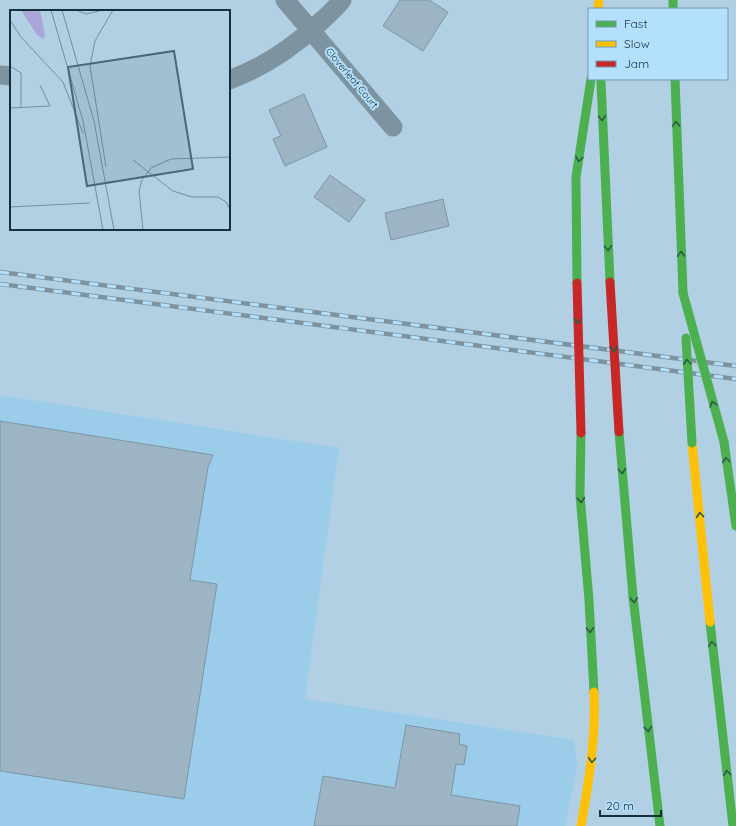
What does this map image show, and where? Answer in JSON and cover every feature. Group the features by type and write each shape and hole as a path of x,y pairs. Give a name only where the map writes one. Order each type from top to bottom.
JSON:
{"highway":[{"path":"581,826 591,767 595,719 580,495 581,433 576,177 591,80"},
{"path":"600,80 619,432 634,604 660,826"},
{"path":"675,80 682,293 692,443 714,664 733,826"},
{"path":"682,293 724,442 736,526"}],"street":[{"name":"Cloverleaf Court","path":"285,0 393,126"},
{"path":"230,80 247,73 289,50 342,0"},
{"path":"0,75 10,76"}],"shaded area":[{"path":"0,395 339,448 305,699 574,740 577,768 565,826 0,826"}],"building":[{"path":"400,0 429,0 448,12 423,51 383,26"},
{"path":"304,94 327,147 285,166 273,139 281,136 269,110"},
{"path":"330,175 365,200 349,222 314,197"},
{"path":"443,199 449,226 391,240 385,213"},
{"path":"0,421 213,455 208,467 190,580 217,584 184,799 0,771"},
{"path":"406,725 460,734 459,744 467,746 464,765 456,764 451,795 520,806 517,826 314,826 323,776 395,788"}],"railway":[{"path":"0,272 736,366"},
{"path":"0,284 736,379"}],"traffic: fast":[{"path":"673,0 673,8"},
{"path":"577,283 576,177 591,80"},
{"path":"675,80 683,293"},
{"path":"601,82 610,282"},
{"path":"683,293 724,442"},
{"path":"686,338 692,443"},
{"path":"619,432 633,597 660,826"},
{"path":"581,433 580,495 589,600 594,692"},
{"path":"724,442 736,526"},
{"path":"710,622 733,826"}],"traffic: slow":[{"path":"598,8 599,0"},
{"path":"692,443 710,622"},
{"path":"581,826 593,743 594,692"}],"traffic: jam":[{"path":"610,282 619,432"},
{"path":"577,283 581,433"}]}
